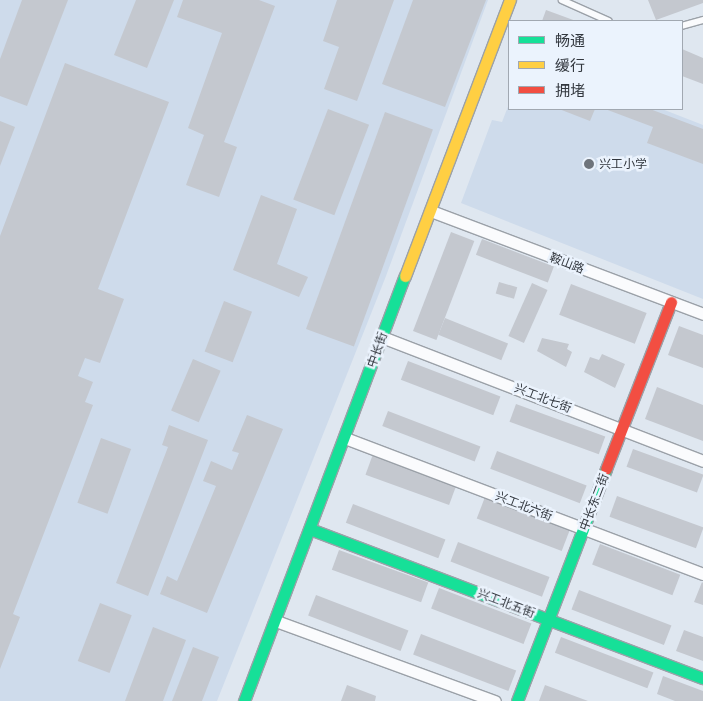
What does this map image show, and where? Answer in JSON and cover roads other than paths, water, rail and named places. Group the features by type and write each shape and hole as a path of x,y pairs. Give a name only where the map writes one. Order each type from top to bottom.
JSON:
{"street":[{"name":"中长街","path":"244,701 276,621 510,0"},
{"name":"鞍山路","path":"431,211 703,314"},
{"name":"中长东二街","path":"517,701 671,302"},
{"name":"兴工北七街","path":"382,337 622,428 703,461"},
{"name":"兴工北六街","path":"344,438 703,574"},
{"name":"兴工北五街","path":"310,529 703,678"},
{"path":"276,621 495,701"}],"lane":[{"path":"562,0 607,20"},
{"path":"683,26 703,20"}],"place":[{"name":"兴工小学","path":"589,164"}]}
